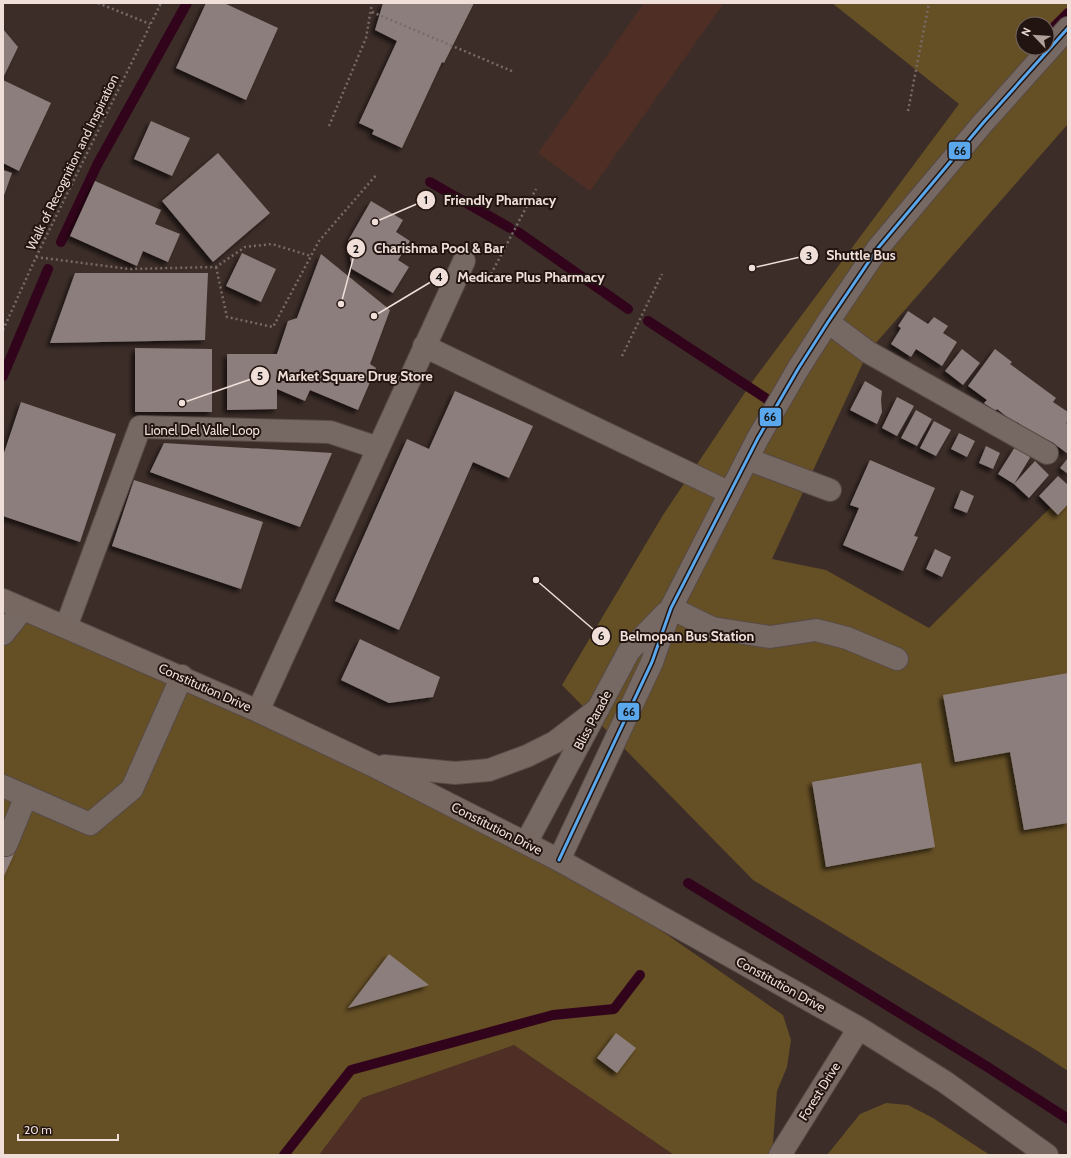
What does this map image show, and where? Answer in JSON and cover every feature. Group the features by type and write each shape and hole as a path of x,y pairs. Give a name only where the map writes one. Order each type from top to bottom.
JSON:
{"main road":[{"name":"Constitution Drive","path":"3,600 182,676 258,711 372,765 559,860 859,1028 945,1082 1047,1155"},
{"path":"372,765 455,773 489,770 527,756 555,742 598,709"},
{"name":"Forest Drive","path":"780,1155 859,1028"}],"street":[{"name":"Bliss Parade","path":"559,860 652,662 670,608 747,459 795,375 828,322 878,248 983,122 1068,28"},
{"path":"258,711 464,261"},
{"path":"828,322 868,352 1047,453"},
{"path":"424,346 730,493"},
{"name":"Lionel Del Valle Loop","path":"66,627 140,426 330,432 378,448"},
{"path":"747,459 830,490"},
{"name":"Bliss Parade","path":"526,843 629,651 670,608"},
{"path":"670,608 712,628 770,637 816,630 847,638 897,659"},
{"path":"3,634 24,609"},
{"path":"3,786 90,824 132,789 182,676"},
{"path":"6,845 26,796"}],"path":[{"path":"98,3 150,24"},
{"name":"Walk of Recognition and Inspiration","path":"3,330 36,257 161,3"},
{"path":"329,126 366,38 372,12 372,3"},
{"path":"908,111 929,3"},
{"path":"372,12 514,72"},
{"path":"216,266 227,317 273,326 320,241 377,174"},
{"path":"490,276 536,188"},
{"path":"36,257 129,269 216,266 245,247 272,244 311,256"},
{"path":"622,356 662,274"}],"shaded area":[{"path":"644,3 724,3 590,191 538,153"},
{"path":"832,3 1068,3 1068,124 868,352 772,559 826,570 929,628 1068,490 1068,1071 1036,1050 753,880 562,685 663,515 752,382 959,104"},
{"path":"3,600 559,860 783,1015 791,1040 787,1067 777,1091 772,1155 674,1155 514,1045 362,1098 319,1155 3,1155"},
{"path":"514,1045 674,1155 319,1155 362,1098"},
{"path":"886,1103 908,1105 933,1118 990,1155 827,1155 860,1114"}],"building":[{"path":"206,3 224,3 278,28 246,100 176,68"},
{"path":"383,3 474,3 444,63 442,62 402,148 372,134 374,130 359,123 397,41 375,30"},
{"path":"3,29 18,47 3,78"},
{"path":"3,80 51,103 19,171 3,163"},
{"path":"151,121 190,138 172,176 134,159"},
{"path":"218,153 270,213 213,262 162,201"},
{"path":"3,170 12,173 3,198"},
{"path":"95,181 161,210 155,224 180,234 168,262 143,251 137,266 70,236"},
{"path":"371,201 403,220 396,232 410,241 398,260 409,267 393,293 352,269 348,241"},
{"path":"242,253 276,269 261,302 226,286"},
{"path":"321,254 390,310 370,364 376,368 358,410 310,390 305,401 277,389 277,409 227,410 227,354 277,354 288,321 297,318"},
{"path":"75,273 208,273 205,340 50,343"},
{"path":"908,311 928,324 934,317 948,326 943,333 957,342 942,366 916,349 911,357 891,344 901,328 898,326"},
{"path":"135,348 212,349 212,412 135,412"},
{"path":"962,349 980,363 963,385 945,371"},
{"path":"995,349 1012,362 1010,364 1056,398 1053,402 1068,412 1068,421 1066,423 1068,424 1068,454 1052,442 1049,446 1017,422 1016,424 997,409 995,411 984,403 987,400 968,386"},
{"path":"865,381 882,391 882,412 877,424 850,410"},
{"path":"455,391 533,426 509,478 473,462 399,630 335,601 407,439 429,449"},
{"path":"897,397 914,406 897,436 882,428"},
{"path":"21,402 116,434 80,542 3,516 3,456"},
{"path":"916,410 932,419 917,446 901,438"},
{"path":"934,421 951,430 936,456 920,448"},
{"path":"959,433 975,441 967,457 951,449"},
{"path":"164,443 332,453 300,527 150,472"},
{"path":"986,446 1000,453 993,469 979,463"},
{"path":"1015,447 1031,456 1014,484 998,474"},
{"path":"1068,458 1068,474 1060,468"},
{"path":"870,460 935,488 914,536 918,537 903,571 843,545 859,508 850,505"},
{"path":"1035,461 1049,475 1029,498 1014,484"},
{"path":"1058,476 1068,485 1068,504 1058,515 1039,496"},
{"path":"134,480 263,522 241,589 112,546"},
{"path":"961,490 974,496 967,513 954,508"},
{"path":"935,549 951,557 942,577 926,569"},
{"path":"360,639 440,677 433,697 389,703 341,680"},
{"path":"1068,673 1068,823 1024,830 1010,752 955,762 943,695"},
{"path":"921,763 935,847 826,867 812,782"},
{"path":"3,844 16,850 3,878"},
{"path":"389,954 429,985 348,1008"},
{"path":"616,1033 636,1048 617,1073 597,1058"}],"waterway":[{"path":"61,242 97,165 187,3"},
{"path":"1055,26 1068,13"},
{"path":"430,182 510,228"},
{"path":"518,232 628,309"},
{"path":"3,376 48,269"},
{"path":"648,321 773,403 777,397"},
{"path":"688,883 986,1066 1068,1119"},
{"path":"284,1155 351,1070 553,1015 614,1009 640,975"}],"transit line":[{"name":"66","path":"559,860 652,662 671,608 758,438 798,369 878,248 983,123 1068,28"}],"place":[{"name":"Friendly Pharmacy","path":"375,222"},
{"name":"Shuttle Bus","path":"752,268"},
{"name":"Charishma Pool & Bar","path":"341,304"},
{"name":"Medicare Plus Pharmacy","path":"374,316"},
{"name":"Market Square Drug Store","path":"182,403"},
{"name":"Belmopan Bus Station","path":"536,580"}]}
